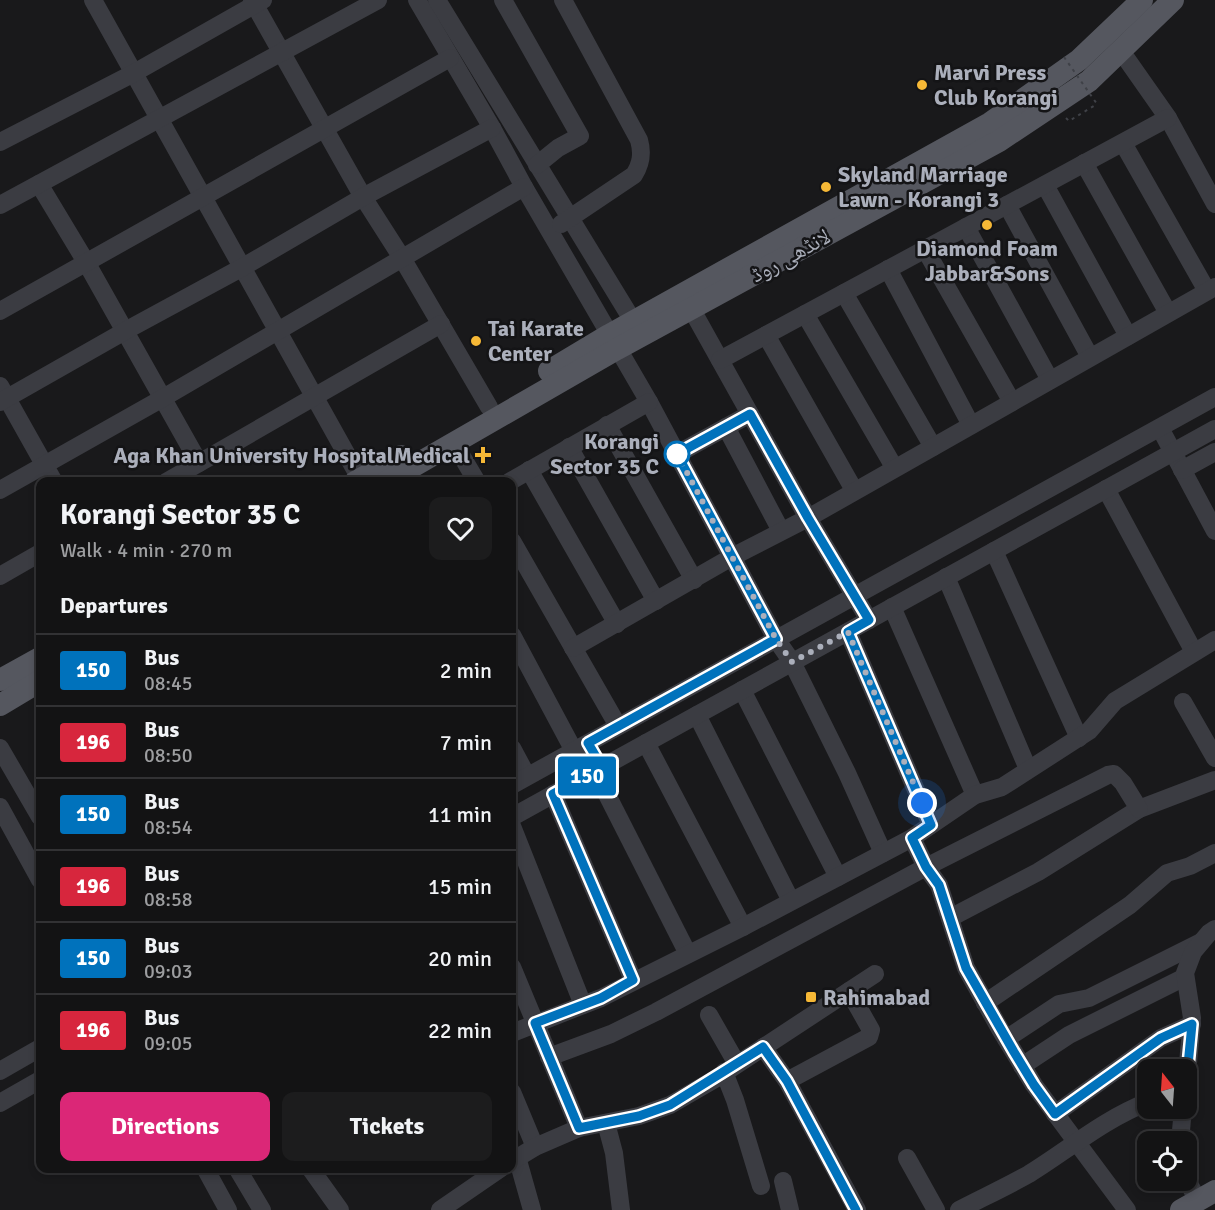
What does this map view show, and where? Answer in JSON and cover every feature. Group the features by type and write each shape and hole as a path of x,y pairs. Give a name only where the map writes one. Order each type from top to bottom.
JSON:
{"main road":[{"name":"لانڈھی روڈ","path":"365,477 489,407 638,329 990,123 1142,0"},
{"name":"لانڈھی روڈ","path":"638,329 692,310 999,141 1089,81 1173,0"},
{"name":"لانڈھی روڈ","path":"395,477 454,443 613,342"},
{"path":"0,680 36,659"},
{"path":"0,705 36,683"}],"street":[{"path":"93,0 358,477"},
{"path":"0,205 378,0"},
{"path":"417,0 649,402 776,639 792,662 848,773 883,853"},
{"path":"437,0 638,329"},
{"path":"503,0 580,136 558,148 537,165"},
{"path":"550,231 634,176 639,168 642,151 639,141 563,0"},
{"path":"0,142 134,73 257,2 324,129 489,407"},
{"path":"1121,51 1168,118 1215,204"},
{"path":"0,311 450,58"},
{"path":"720,360 1168,118"},
{"path":"51,477 2,395 243,267 363,197 492,128"},
{"path":"573,648 732,557 808,518 894,467 1211,289 1124,142"},
{"path":"1084,164 1168,313"},
{"path":"39,184 86,262 199,463"},
{"path":"1045,185 1128,336"},
{"path":"0,490 163,398 524,187"},
{"path":"1007,205 1090,357"},
{"path":"966,227 1050,380"},
{"path":"925,249 1012,402"},
{"path":"888,269 971,425"},
{"path":"844,293 933,447"},
{"path":"692,310 808,518 869,620"},
{"path":"805,314 894,467"},
{"path":"175,477 441,324"},
{"path":"766,335 854,490"},
{"path":"519,781 1215,397"},
{"path":"516,477 649,402"},
{"path":"677,454 750,414"},
{"path":"608,425 694,580"},
{"path":"726,427 781,531"},
{"path":"1160,428 1215,531"},
{"path":"516,815 1215,429"},
{"path":"454,443 474,477"},
{"path":"569,447 656,601"},
{"path":"1182,470 1215,452"},
{"path":"529,470 617,624"},
{"path":"1106,489 1194,652"},
{"path":"516,548 618,726"},
{"path":"994,551 1079,738"},
{"path":"0,576 36,555"},
{"path":"946,577 1028,769"},
{"path":"892,607 975,795"},
{"path":"848,632 931,825"},
{"path":"516,1031 601,998 743,927 912,838 975,795 1002,787 1079,738 1089,731 1115,701 1215,640"},
{"path":"516,641 581,747 599,769 688,954"},
{"path":"742,690 837,877"},
{"path":"1183,702 1215,758"},
{"path":"697,715 791,902"},
{"path":"646,743 743,927"},
{"path":"0,748 36,809"},
{"path":"549,1057 611,1034 656,1012 926,867 1108,775 1114,774 1123,783 1139,809"},
{"path":"950,918 1038,872 1139,809 1215,780"},
{"path":"553,794 633,980"},
{"path":"0,807 36,873"},
{"path":"516,836 583,1005"},
{"path":"912,838 926,867 939,885 966,968 985,1003 1022,1066 1127,1210"},
{"path":"985,1003 1130,905 1167,873 1190,866 1215,853"},
{"path":"1189,1059 1192,1024 1185,973 1193,952 1209,933 1215,930"},
{"path":"1006,1039 1059,1004 1089,998 1201,942"},
{"path":"516,1158 579,1128 639,1116 670,1105 875,974"},
{"path":"1022,1066 1069,1035 1185,977"},
{"path":"516,978 579,1128"},
{"path":"787,1081 869,1037 871,1030 849,991"},
{"path":"709,1015 730,1068 735,1100 761,1186"},
{"path":"1055,1114 1161,1038 1192,1024"},
{"path":"763,1047 787,1081 856,1210"},
{"path":"0,1071 36,1050"},
{"path":"0,1103 36,1082"},
{"path":"516,1102 535,1147"},
{"path":"959,1210 1028,1174 1137,1106"},
{"path":"606,1123 614,1153 621,1210"},
{"path":"907,1158 936,1210"},
{"path":"516,1165 532,1210"},
{"path":"208,1173 228,1210"},
{"path":"240,1173 262,1210"},
{"path":"314,1173 340,1210"},
{"path":"441,1210 494,1173"},
{"path":"783,1181 787,1209"}],"path":[{"path":"1067,61 1097,104 1069,121"}],"bus line":[{"name":"150","path":"856,1210 787,1081 763,1047 670,1105 639,1116 579,1128 535,1023 601,998 633,980 553,794 602,767 588,743 776,639 677,454 750,414 869,620 848,632 931,825 912,838 926,867 939,885 966,968 1034,1085 1055,1114 1167,1034 1192,1024 1189,1059"}],"place":[{"name":"Marvi Press Club Korangi","path":"922,85"},
{"name":"Skyland Marriage Lawn - Korangi 3","path":"826,187"},
{"name":"Diamond Foam Jabbar&Sons","path":"987,225"},
{"name":"Tai Karate Center","path":"476,341"},
{"name":"Korangi Sector 35 C","path":"677,454"},
{"name":"Aga Khan University HospitalMedical","path":"483,455"},
{"name":"Rahimabad","path":"811,997"}],"route":[{"path":"677,454 776,639 792,662 848,632 922,803"}]}
